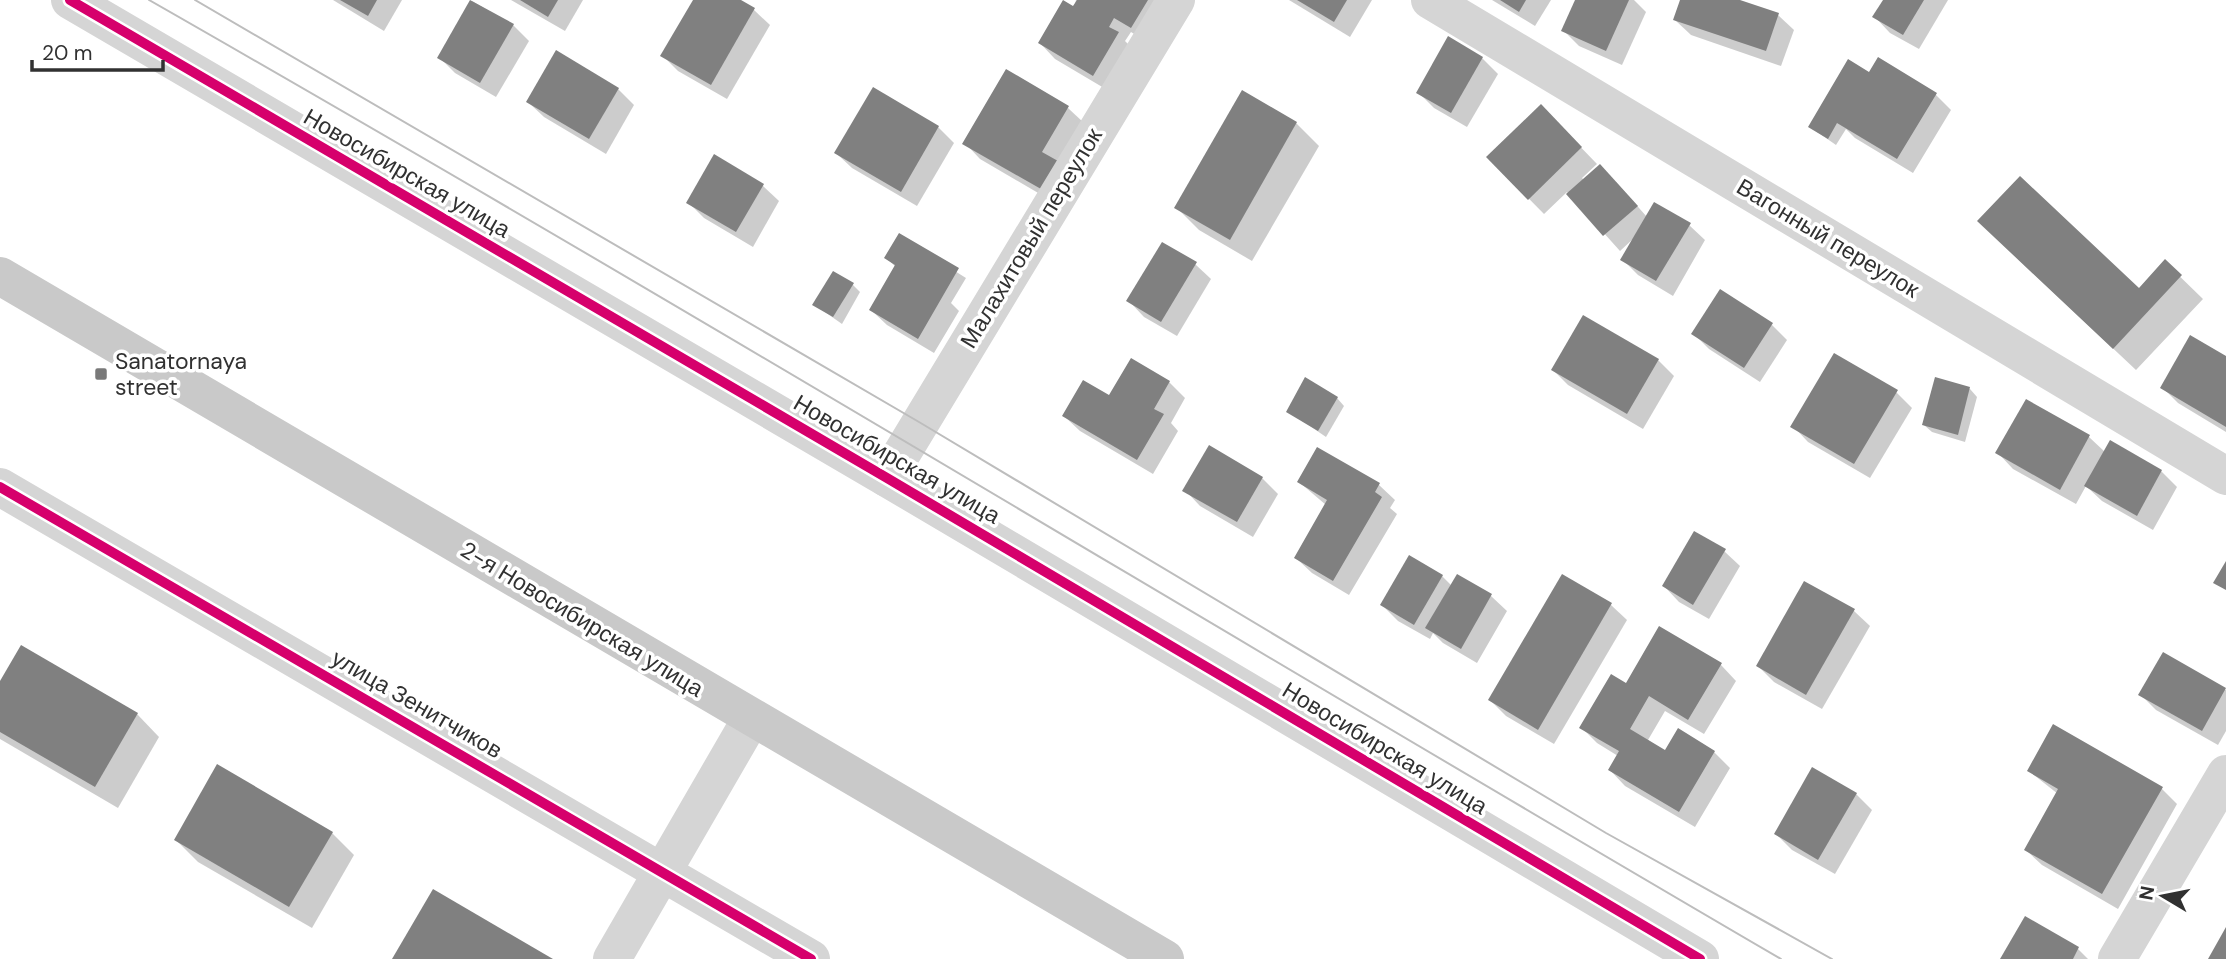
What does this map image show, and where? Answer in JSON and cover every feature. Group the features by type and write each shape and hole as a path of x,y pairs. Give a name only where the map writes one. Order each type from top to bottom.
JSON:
{"main road":[{"name":"2-я Новосибирская улица","path":"0,276 751,719 1165,959"}],"street":[{"name":"Новосибирская улица","path":"69,0 887,478 1700,959"},
{"name":"Малахитовый переулок","path":"887,478 1176,0"},
{"name":"Вагонный переулок","path":"1430,0 2226,476"},
{"name":"улица Зенитчиков","path":"0,487 811,959"},
{"path":"612,959 751,719"},
{"path":"2117,959 2226,774"}],"building":[{"path":"340,0 377,0 368,16"},
{"path":"470,0 514,24 480,83 437,58"},
{"path":"520,0 558,0 548,17"},
{"path":"693,0 741,0 755,8 711,85 660,56"},
{"path":"1063,0 1073,6 1077,0 1148,0 1131,28 1114,18 1109,27 1119,32 1093,76 1038,43"},
{"path":"1297,0 1347,0 1334,22"},
{"path":"1500,0 1526,0 1519,12"},
{"path":"1575,0 1629,0 1606,51 1561,31"},
{"path":"1680,0 1740,0 1779,13 1766,51 1673,20"},
{"path":"1883,0 1924,0 1903,35 1872,17"},
{"path":"1448,36 1483,57 1451,113 1416,93"},
{"path":"556,50 619,88 589,139 526,102"},
{"path":"1878,57 1937,93 1897,159 1837,123 1828,139 1808,127 1848,59 1869,72"},
{"path":"1006,69 1069,106 1042,152 1058,161 1041,189 962,144"},
{"path":"873,87 939,126 901,192 834,153"},
{"path":"1242,90 1297,122 1230,240 1174,208"},
{"path":"1541,104 1582,147 1528,200 1486,157"},
{"path":"714,154 764,184 736,232 686,203"},
{"path":"1600,164 1638,206 1603,236 1566,194"},
{"path":"2020,176 2139,288 2165,259 2182,275 2113,349 1977,221"},
{"path":"1654,202 1691,223 1656,281 1620,260"},
{"path":"899,233 959,268 918,339 869,310 895,265 884,258"},
{"path":"1162,242 1197,262 1161,322 1126,301"},
{"path":"833,271 854,283 833,317 812,305"},
{"path":"1720,289 1773,323 1744,368 1691,334"},
{"path":"1583,315 1659,359 1627,414 1551,370"},
{"path":"2190,335 2226,356 2226,427 2160,388"},
{"path":"1834,353 1898,390 1854,464 1790,427"},
{"path":"1131,358 1170,381 1154,409 1164,414 1137,460 1062,416 1083,380 1109,395"},
{"path":"1305,377 1338,397 1318,431 1286,412"},
{"path":"1935,377 1970,387 1958,435 1922,425"},
{"path":"2026,399 2090,435 2060,490 1995,453"},
{"path":"2110,440 2162,470 2137,516 2084,486"},
{"path":"1209,445 1263,477 1237,522 1182,491"},
{"path":"1317,447 1380,483 1375,492 1382,497 1333,581 1294,558 1327,500 1297,482"},
{"path":"1694,531 1726,549 1693,605 1662,586"},
{"path":"1409,555 1443,575 1414,625 1380,605"},
{"path":"2226,561 2226,590 2213,583"},
{"path":"1457,574 1492,594 1461,649 1425,628"},
{"path":"1562,574 1612,603 1538,730 1488,700"},
{"path":"1804,581 1855,609 1806,695 1756,666"},
{"path":"1659,626 1722,663 1688,720 1649,696 1630,729 1665,750 1678,728 1715,751 1679,812 1608,770 1619,751 1579,728 1611,674 1626,683"},
{"path":"21,645 138,713 95,787 0,732 0,681"},
{"path":"2163,652 2226,688 2202,731 2138,695"},
{"path":"2053,724 2163,787 2102,894 2024,850 2058,789 2027,771"},
{"path":"217,764 333,832 289,907 174,840"},
{"path":"1812,767 1857,793 1818,860 1774,834"},
{"path":"433,889 553,959 392,959"},
{"path":"2025,916 2079,947 2073,959 2000,959"},
{"path":"2226,927 2226,959 2208,959"}],"tram line":[{"path":"149,0 559,237 1781,959"},
{"path":"195,0 919,422 1606,833 1832,959"}],"cycle path":[{"path":"70,0 887,478 1700,959"},
{"path":"0,487 811,959"}],"place":[{"name":"Sanatornaya street","path":"101,374"}]}
